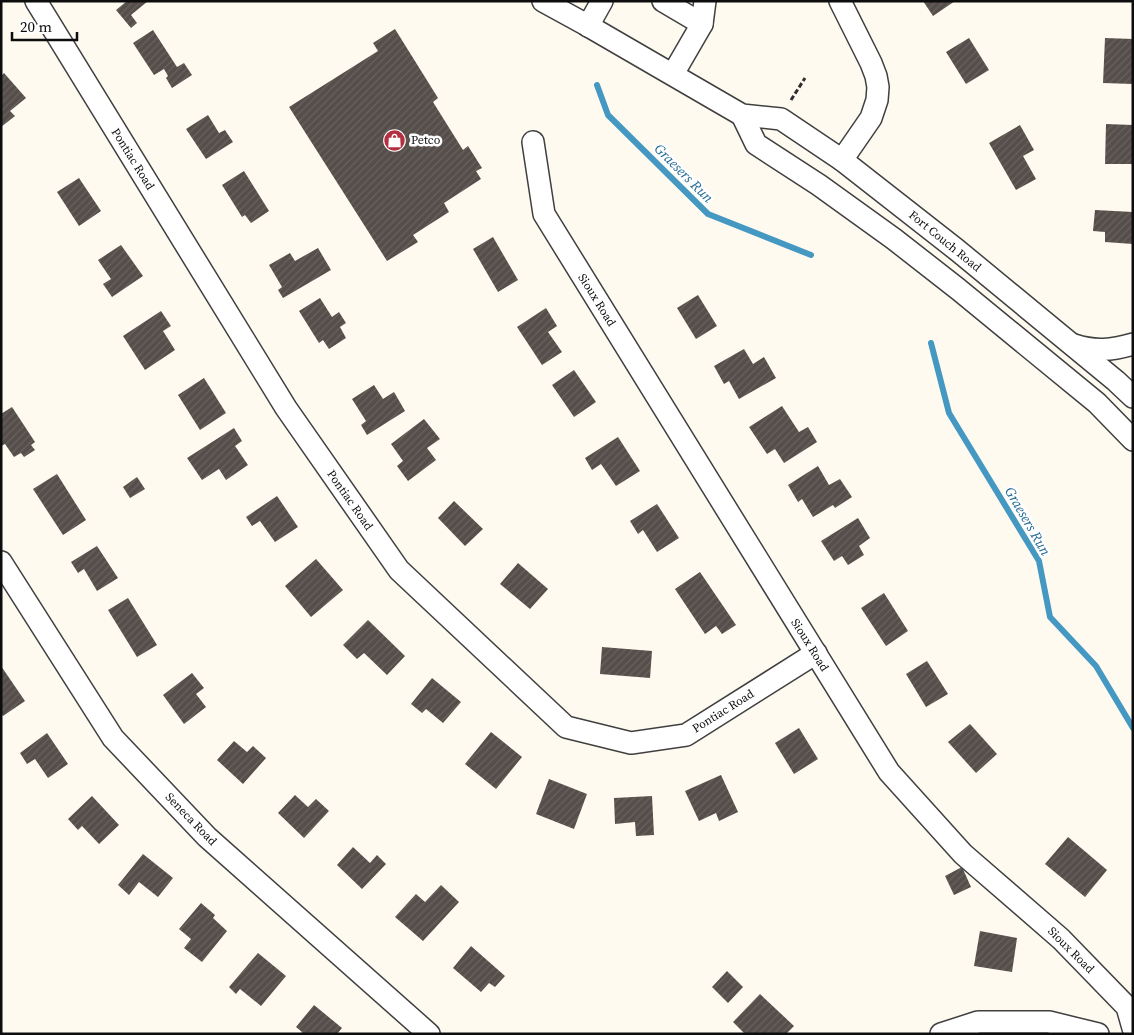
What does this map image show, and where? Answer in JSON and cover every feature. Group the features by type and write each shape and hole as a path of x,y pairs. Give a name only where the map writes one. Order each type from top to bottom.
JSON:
{"street":[{"name":"Pontiac Road","path":"36,1 286,408 399,570 566,727 630,743 686,734 816,653"},
{"name":"Fort Couch Road","path":"543,1 742,115 781,119 842,160 957,250 1116,381 1129,403"},
{"path":"588,26 602,1"},
{"path":"662,1 702,24"},
{"path":"673,74 702,24 705,1"},
{"path":"840,1 871,63 878,87 871,118 842,160"},
{"path":"742,115 756,144 819,184 894,239 1097,403 1129,403 1133,440"},
{"name":"Sioux Road","path":"533,142 544,214 889,772 963,854 1061,939 1127,1007 1133,1028"},
{"path":"1072,344 1082,348 1109,350 1133,344"},
{"name":"Seneca Road","path":"1,562 113,738 207,837 429,1034"},
{"path":"941,1034 978,1022 1049,1022 1098,1034"}],"path":[{"path":"791,100 805,78"}],"building":[{"path":"127,1 148,1 131,15 137,23 131,28 116,10"},
{"path":"923,1 955,1 933,16"},
{"path":"395,29 438,98 433,102 463,150 468,146 482,168 476,171 481,179 444,203 449,212 413,235 418,242 387,261 289,107 378,51 373,43"},
{"path":"153,30 177,67 184,63 192,75 172,88 166,78 168,76 164,69 154,75 133,43"},
{"path":"969,38 989,70 966,84 946,52"},
{"path":"1105,38 1133,39 1133,84 1103,83"},
{"path":"4,73 26,98 10,111 15,116 1,127 1,76"},
{"path":"208,115 219,133 225,130 233,142 206,159 186,129"},
{"path":"1106,124 1133,125 1133,164 1105,164"},
{"path":"1020,125 1034,150 1023,156 1036,179 1016,190 989,143"},
{"path":"244,171 269,211 251,223 245,215 242,217 222,185"},
{"path":"79,178 101,211 79,226 57,192"},
{"path":"1095,210 1133,212 1133,244 1105,242 1105,232 1093,231"},
{"path":"493,237 518,280 498,292 473,249"},
{"path":"121,245 143,276 112,297 103,284 111,279 98,260"},
{"path":"318,248 331,270 283,298 278,290 282,287 269,265 290,253 295,261"},
{"path":"698,295 717,326 696,339 677,308"},
{"path":"320,298 332,317 339,312 346,323 340,327 346,338 329,349 323,340 319,343 299,311"},
{"path":"546,308 557,326 548,332 562,352 542,365 517,327"},
{"path":"161,311 171,326 163,331 175,350 145,370 123,336"},
{"path":"744,349 753,364 764,357 776,378 739,399 729,381 724,384 714,366"},
{"path":"574,370 596,402 574,417 552,385"},
{"path":"204,378 226,413 200,430 178,395"},
{"path":"374,385 383,399 394,392 405,411 367,435 361,425 366,421 352,399"},
{"path":"782,406 799,432 808,427 817,442 784,463 775,449 767,454 749,427"},
{"path":"12,407 35,442 31,445 35,450 24,457 21,453 14,457 5,444 1,446 1,414"},
{"path":"424,419 440,439 427,448 436,460 408,481 397,466 403,461 391,444"},
{"path":"234,428 242,441 235,446 248,465 226,480 219,469 202,480 187,458"},
{"path":"618,437 640,471 616,486 601,464 592,470 585,458"},
{"path":"818,466 829,485 840,479 852,497 835,508 833,505 813,517 802,499 798,502 788,485"},
{"path":"57,474 86,520 63,535 33,489"},
{"path":"137,477 145,489 130,498 123,487"},
{"path":"277,496 298,527 275,542 260,521 252,526 246,517"},
{"path":"454,501 483,529 465,546 438,518"},
{"path":"657,504 679,538 657,552 643,530 638,534 630,521"},
{"path":"858,518 870,538 859,546 864,555 848,565 842,556 834,561 821,541"},
{"path":"97,546 118,578 97,591 84,569 78,573 71,562"},
{"path":"316,559 343,590 311,617 285,586"},
{"path":"518,563 548,589 530,609 500,584"},
{"path":"700,572 736,625 722,634 716,626 705,634 675,589"},
{"path":"884,593 908,631 886,646 861,608"},
{"path":"128,598 157,645 137,657 108,610"},
{"path":"368,620 405,656 387,675 364,653 357,659 343,645"},
{"path":"602,647 652,651 650,678 600,674"},
{"path":"927,661 948,694 926,707 906,674"},
{"path":"1,666 25,701 3,716 1,713"},
{"path":"192,673 204,688 196,694 206,707 184,724 163,695"},
{"path":"432,678 461,702 443,723 426,709 422,713 411,704"},
{"path":"970,724 997,754 976,773 948,742"},
{"path":"799,728 818,759 794,774 775,743"},
{"path":"491,732 522,757 496,789 465,764"},
{"path":"47,733 68,764 48,778 35,759 27,764 20,753"},
{"path":"234,741 247,752 253,746 266,758 243,784 217,760"},
{"path":"721,775 738,812 719,821 716,813 699,821 685,791"},
{"path":"549,779 587,794 574,829 536,814"},
{"path":"295,795 308,807 316,799 329,811 304,838 278,813"},
{"path":"92,796 119,825 99,844 82,826 78,830 68,819"},
{"path":"652,796 654,835 636,836 635,822 615,824 614,798"},
{"path":"1068,837 1107,870 1085,897 1045,864"},
{"path":"353,847 370,863 377,855 386,864 362,889 337,865"},
{"path":"143,854 173,878 158,897 139,882 129,895 118,885"},
{"path":"962,867 971,887 954,895 945,876"},
{"path":"441,885 459,902 423,941 395,917 416,894 425,902"},
{"path":"201,903 215,915 213,918 227,931 202,962 184,948 191,939 179,929"},
{"path":"980,931 1017,938 1012,972 974,966"},
{"path":"471,946 505,976 495,987 489,983 481,992 453,968"},
{"path":"258,953 286,976 261,1006 240,989 236,994 229,987"},
{"path":"727,971 743,987 728,1003 712,987"},
{"path":"760,994 794,1026 786,1034 745,1034 733,1022"},
{"path":"314,1005 342,1028 337,1034 301,1034 302,1032 296,1027"}],"waterway":[{"name":"Graesers Run","path":"597,85 608,115 708,214 811,255"},
{"name":"Graesers Run","path":"931,343 949,413 1039,561 1050,617 1096,666 1133,728"}],"place":[{"name":"Petco","path":"395,140"}]}
